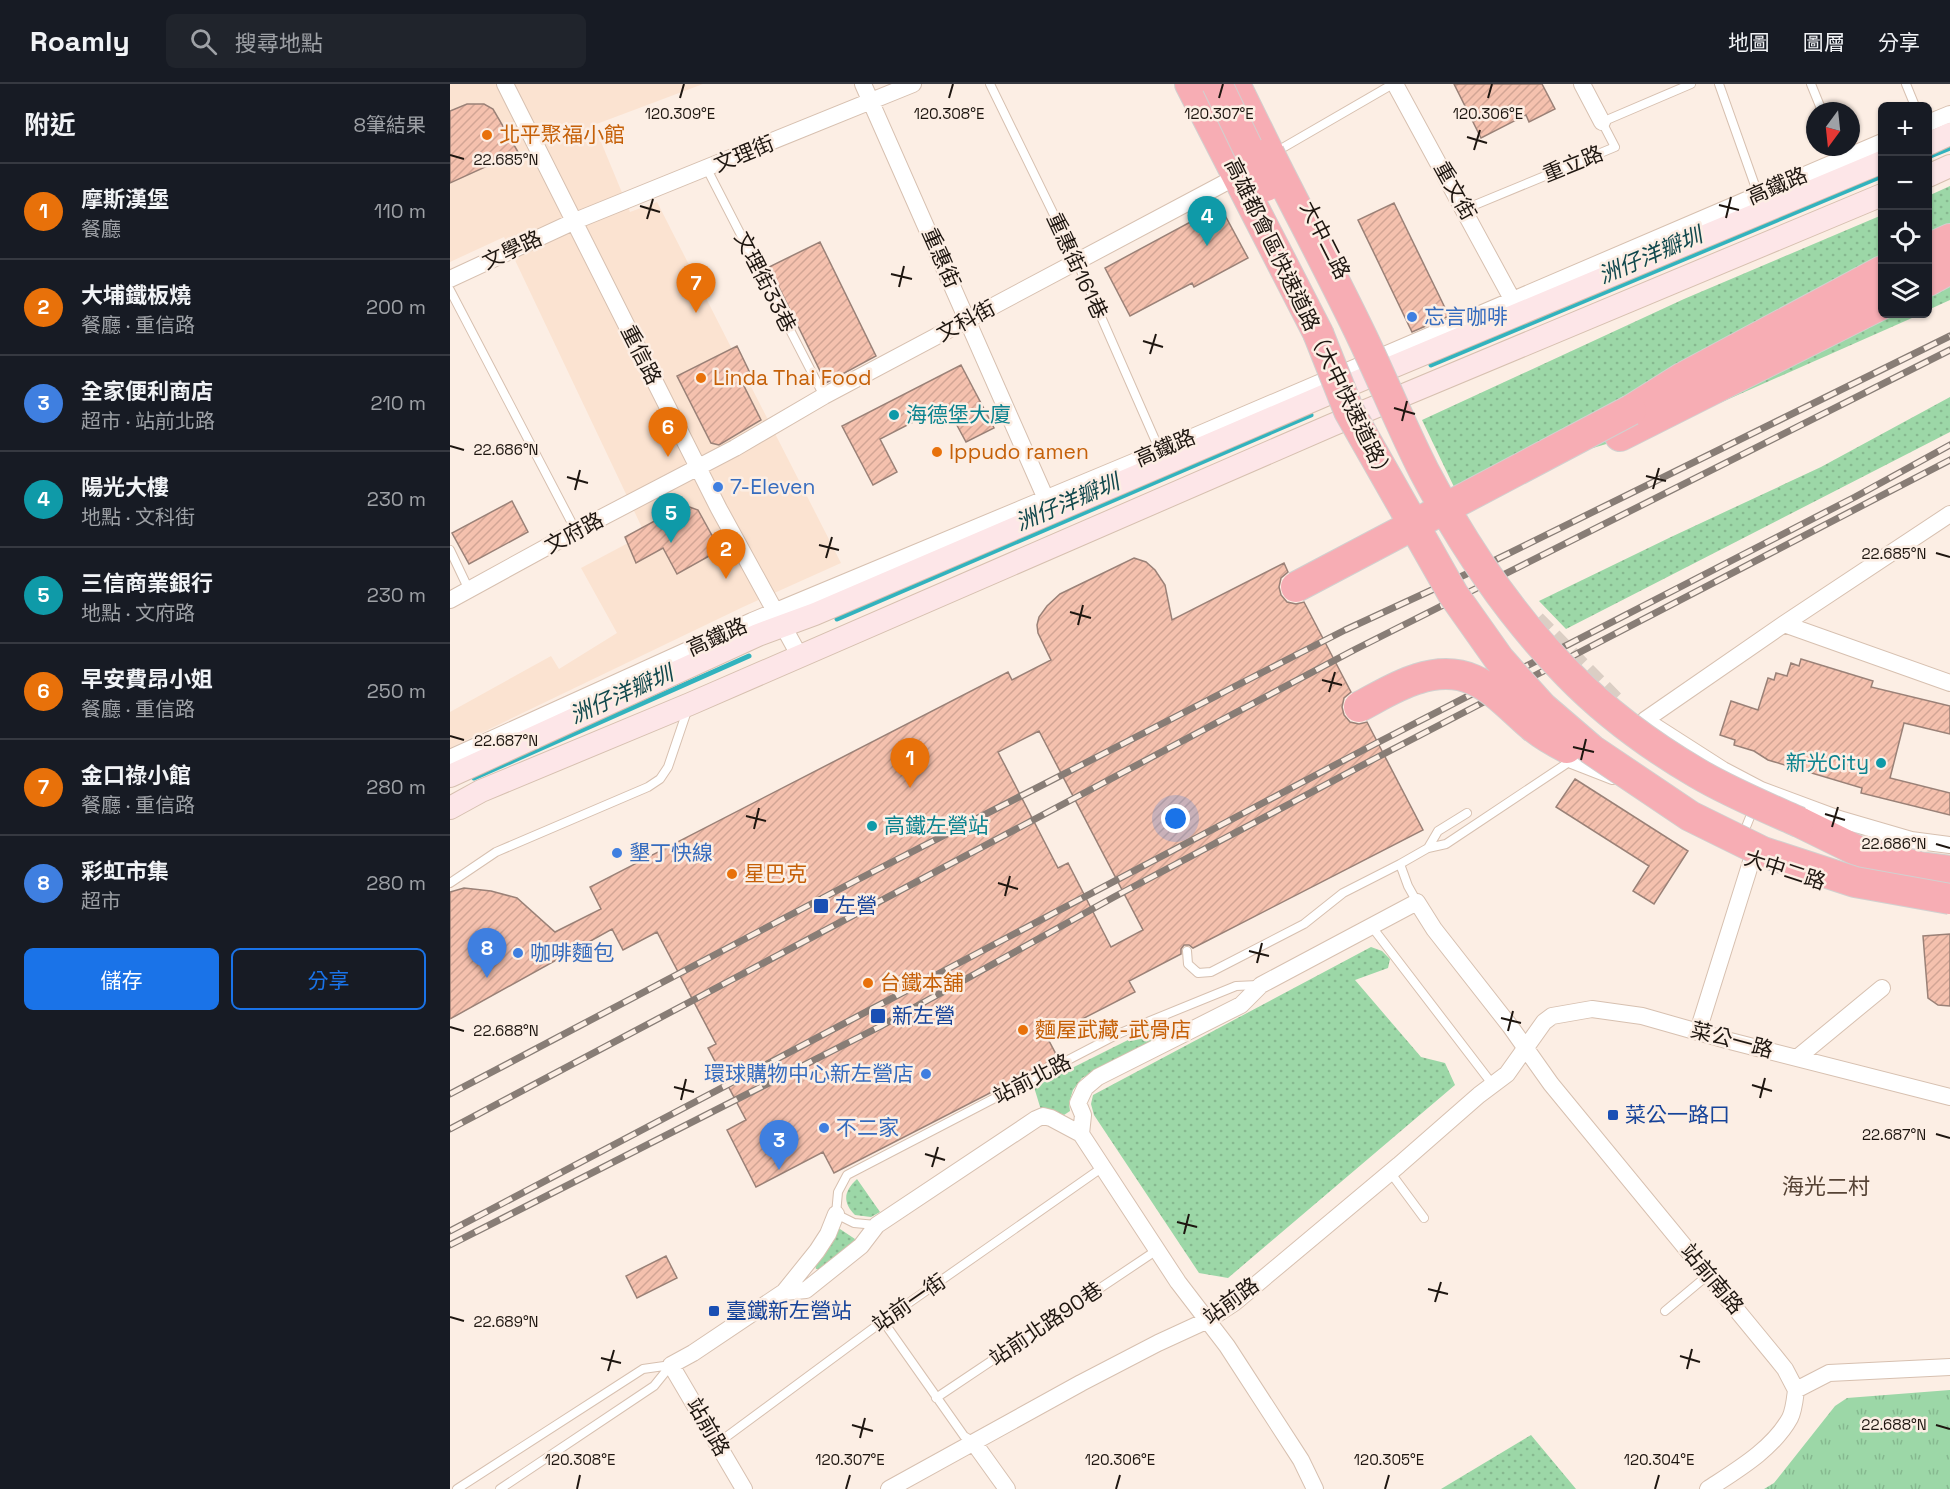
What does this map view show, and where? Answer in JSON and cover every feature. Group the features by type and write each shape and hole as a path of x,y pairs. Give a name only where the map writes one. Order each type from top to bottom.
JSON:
{"highway":[{"name":"高雄都會區快速道路（大中快速道路）","path":"1190,84 1318,333 1349,411 1453,594 1499,659 1542,707 1592,750 1690,816 1763,852 1855,882 1950,899"},
{"path":"1217,84 1344,347 1374,400 1424,471"},
{"name":"高雄都會區快速道路（大中快速道路）","path":"1234,84 1363,339 1424,471 1480,568 1522,625 1568,675 1622,722 1697,774 1799,822 1950,858"},
{"path":"1932,247 1950,239"},
{"path":"1932,264 1950,255"},
{"path":"1932,279 1950,270"},
{"path":"1878,273 1682,378 1631,410 1301,595 1878,306"},
{"path":"1631,410 1692,389 1878,290"},
{"path":"1318,333 1363,406 1438,543 1496,629 1559,700 1616,747 1683,791 1760,829 1851,860 1950,881"},
{"path":"1359,707 1418,678 1437,674 1469,677 1491,689 1532,726 1555,741 1673,811 1690,816"},
{"path":"1799,822 1858,851 1920,867 1950,872"}],"street":[{"name":"重信路","path":"505,84 699,467 799,655"},
{"name":"重惠街","path":"864,84 1046,499"},
{"name":"文理街","path":"575,221 913,84"},
{"path":"1185,84 1234,178 1348,419"},
{"name":"大中二路","path":"1245,84 1407,395"},
{"name":"重文街","path":"1394,84 1465,209 1512,299"},
{"name":"重立路","path":"1582,84 1602,122"},
{"path":"1932,121 1950,114"},
{"path":"1932,142 1950,134"},
{"name":"高鐵路","path":"1389,360 1512,299 1878,144"},
{"name":"高鐵路","path":"450,776 737,645 779,619 837,604 1332,384 1878,164"},
{"path":"1932,174 1950,166"},
{"name":"文科街","path":"699,467 824,396 1234,178"},
{"path":"450,808 481,791 690,704 1348,419 1878,197"},
{"name":"文學路","path":"450,279 575,221"},
{"name":"高鐵路","path":"450,759 779,619 1046,499 1160,451 1332,384"},
{"name":"文府路","path":"450,600 699,467"},
{"path":"1950,514 1784,624 1650,724 1723,770 1761,790 1839,819 1911,840 1950,844"},
{"path":"1784,624 1950,683"},
{"name":"大中二路","path":"1572,760 1621,779 1735,854 1751,862 1888,903 1950,911"},
{"path":"1698,1031 1751,862"},
{"path":"1417,902 1434,929 1526,1047"},
{"name":"站前北路","path":"1081,1134 1083,1115 1078,1103 1085,1088 1098,1077 1242,1005 1261,985 1417,902"},
{"path":"1797,1058 1882,988"},
{"name":"菜公一路","path":"1526,1047 1544,1022 1552,1016 1592,1009 1642,1016 1950,1097"},
{"name":"站前路","path":"890,1489 1080,1383 1208,1320 1239,1298 1479,1095 1507,1074 1526,1047"},
{"name":"站前南路","path":"1526,1047 1555,1090 1785,1369 1796,1390"},
{"name":"站前北路","path":"784,1292 806,1290 861,1246 877,1225 1036,1119 1043,1116 1051,1118 1081,1134 1178,1282 1208,1320 1301,1460 1315,1489"},
{"name":"站前北路","path":"671,1365 693,1353 784,1292 817,1251 828,1234 836,1214"},
{"name":"站前路","path":"671,1365 744,1489"},
{"path":"1708,1489 1744,1466 1771,1442 1791,1416 1796,1390 1829,1373 1950,1367"},
{"path":"974,1443 1007,1489"}],"lane":[{"name":"重惠街161巷","path":"990,84 1077,262 1160,451"},
{"path":"1279,150 1394,84"},
{"path":"1602,122 1691,84"},
{"path":"1719,84 1758,194"},
{"path":"1811,84 1818,102"},
{"path":"1906,84 1913,102"},
{"name":"重立路","path":"1465,209 1616,147 1602,122"},
{"name":"文理街33巷","path":"707,169 824,396"},
{"path":"450,290 576,531"},
{"path":"450,550 469,590"},
{"path":"450,883 496,852 648,787 660,779 668,767 690,704"},
{"path":"1644,745 1650,724"},
{"path":"1187,951 1188,964 1198,973 1211,972 1304,924 1343,893 1428,848 1446,844 1572,760"},
{"path":"1621,779 1633,762"},
{"path":"1735,854 1761,790"},
{"path":"1428,848 1438,831 1467,813"},
{"path":"1400,864 1417,902"},
{"path":"1372,927 1493,1085"},
{"name":"站前北路","path":"836,1214 838,1192 847,1175 1118,1034 1236,986 1261,985"},
{"name":"站前一街","path":"718,1443 883,1321 1103,1167"},
{"path":"1390,1172 1424,1218"},
{"path":"836,1214 854,1223 877,1225"},
{"name":"站前北路90巷","path":"936,1398 1157,1250"},
{"path":"1665,1311 1708,1275"},
{"path":"883,1321 964,1436 974,1443"},
{"path":"457,1489 643,1369 671,1365"},
{"path":"500,1489 654,1386 671,1365"}],"shaded area":[{"path":"450,84 703,84 594,125 630,212 657,202 841,563 743,607 450,748 450,712 551,656 559,669 617,633 581,568 645,534 504,237 450,262"}],"green space":[{"path":"1950,186 1950,300 1932,308 1932,210 1932,194"},
{"path":"1878,217 1878,318 1912,318 1670,425 1455,489 1422,420 1684,299"},
{"path":"1950,397 1950,432 1566,629 1539,601 1821,467"},
{"path":"1371,947 1382,951 1390,959 1388,968 1355,980 1421,1057 1445,1063 1455,1085 1228,1278 1199,1273 1094,1115 1091,1104 1093,1095"},
{"path":"1152,1028 1162,1030 1157,1040 1082,1078 1073,1090 1069,1103 1070,1111 1064,1115 1047,1109 1041,1110 1034,1087"},
{"path":"857,1179 880,1212 871,1217 855,1215 846,1201 849,1188"},
{"path":"840,1229 855,1239 852,1247 822,1270 816,1269 815,1265 836,1230"},
{"path":"1950,1390 1950,1489 1764,1489 1774,1483 1835,1406 1847,1398"},
{"path":"1531,1435 1576,1489 1441,1489"}],"building":[{"path":"1454,84 1542,84 1555,109 1529,122 1526,115 1481,138"},
{"path":"467,104 484,104 493,109 518,152 450,183 450,111"},
{"path":"1394,203 1449,316 1412,332 1358,220"},
{"path":"1220,206 1248,258 1194,287 1192,283 1130,316 1105,268"},
{"path":"820,242 876,356 826,383 769,267"},
{"path":"737,346 750,373 740,378 761,420 719,445 711,443 677,376"},
{"name":"海德堡大廈","path":"961,365 994,428 966,442 946,405 880,439 897,472 873,485 842,426"},
{"path":"512,501 528,532 469,564 452,533"},
{"path":"684,505 698,510 720,550 677,574 663,548 636,563 625,537"},
{"path":"1134,558 1146,562 1155,570 1165,585 1172,620 1284,563 1288,572 1281,578 1279,587 1281,595 1287,602 1296,604 1304,602 1351,692 1344,698 1342,707 1344,715 1350,722 1359,724 1367,722 1423,830 1193,948 1184,945 1181,954 1129,981 1135,992 1047,1037 1058,1058 834,1173 823,1152 756,1187 727,1130 746,1120 708,1048 716,1044 657,932 623,950 612,929 450,1019 450,892 464,888 491,891 517,898 555,932 601,909 590,887 1008,672 1012,680 1051,660 1038,633 1037,625 1039,617 1047,606 1060,594","holes":["1039,731 1143,930 1111,947 1068,863 1058,868 998,752"]},
{"path":"1801,659 1873,681 1871,687 1950,706 1950,734 1904,723 1890,778 1950,793 1950,815 1861,793 1862,788 1768,760 1754,751 1734,745 1735,740 1720,735 1731,701 1758,710 1768,678 1774,680 1776,673 1787,676 1791,663 1799,666"},
{"path":"1575,779 1688,851 1654,904 1633,891 1649,866 1556,807"},
{"path":"1950,934 1950,1006 1938,1005 1928,998 1923,936"},
{"path":"666,1256 677,1278 637,1298 626,1276"}],"waterway":[{"name":"洲仔洋瓣圳","path":"1930,156 1950,148"},
{"name":"洲仔洋瓣圳","path":"1431,365 1878,178"},
{"name":"洲仔洋瓣圳","path":"837,619 1311,415"},
{"name":"洲仔洋瓣圳","path":"474,778 749,656"}],"tunnel":[{"path":"1537,619 1620,704"}],"railway":[{"path":"450,1094 855,881 1345,630 1473,571 1950,336"},
{"path":"450,1129 1354,650 1950,350"},
{"path":"450,1231 1371,746 1855,497 1950,445"},
{"path":"450,1245 881,1026 1114,897 1376,758 1950,460"}],"place":[{"name":"北平聚福小館","path":"487,135"},
{"name":"陽光大樓","path":"1207,246"},
{"name":"金口祿小館","path":"696,313"},
{"name":"忘言咖啡","path":"1412,317"},
{"name":"Linda Thai Food","path":"701,378"},
{"name":"海德堡大廈","path":"894,415"},
{"name":"Ippudo ramen","path":"937,452"},
{"name":"早安費昂小姐","path":"668,457"},
{"name":"7-Eleven","path":"718,487"},
{"name":"三信商業銀行","path":"671,543"},
{"name":"大埔鐵板燒","path":"726,579"},
{"name":"新光City","path":"1881,763"},
{"name":"摩斯漢堡","path":"910,788"},
{"name":"高鐵左營站","path":"872,826"},
{"name":"墾丁快線","path":"617,853"},
{"name":"星巴克","path":"732,874"},
{"name":"左營","path":"821,906"},
{"name":"咖啡麵包","path":"518,953"},
{"name":"彩虹市集","path":"487,978"},
{"name":"台鐵本舖","path":"868,983"},
{"name":"新左營","path":"878,1016"},
{"name":"麵屋武藏-武骨店","path":"1023,1030"},
{"name":"環球購物中心新左營店","path":"926,1074"},
{"name":"菜公一路口","path":"1613,1115"},
{"name":"不二家","path":"824,1128"},
{"name":"全家便利商店","path":"779,1170"},
{"name":"臺鐵新左營站","path":"714,1311"}],"district":[{"name":"海光二村","path":"1826,1186"}]}
